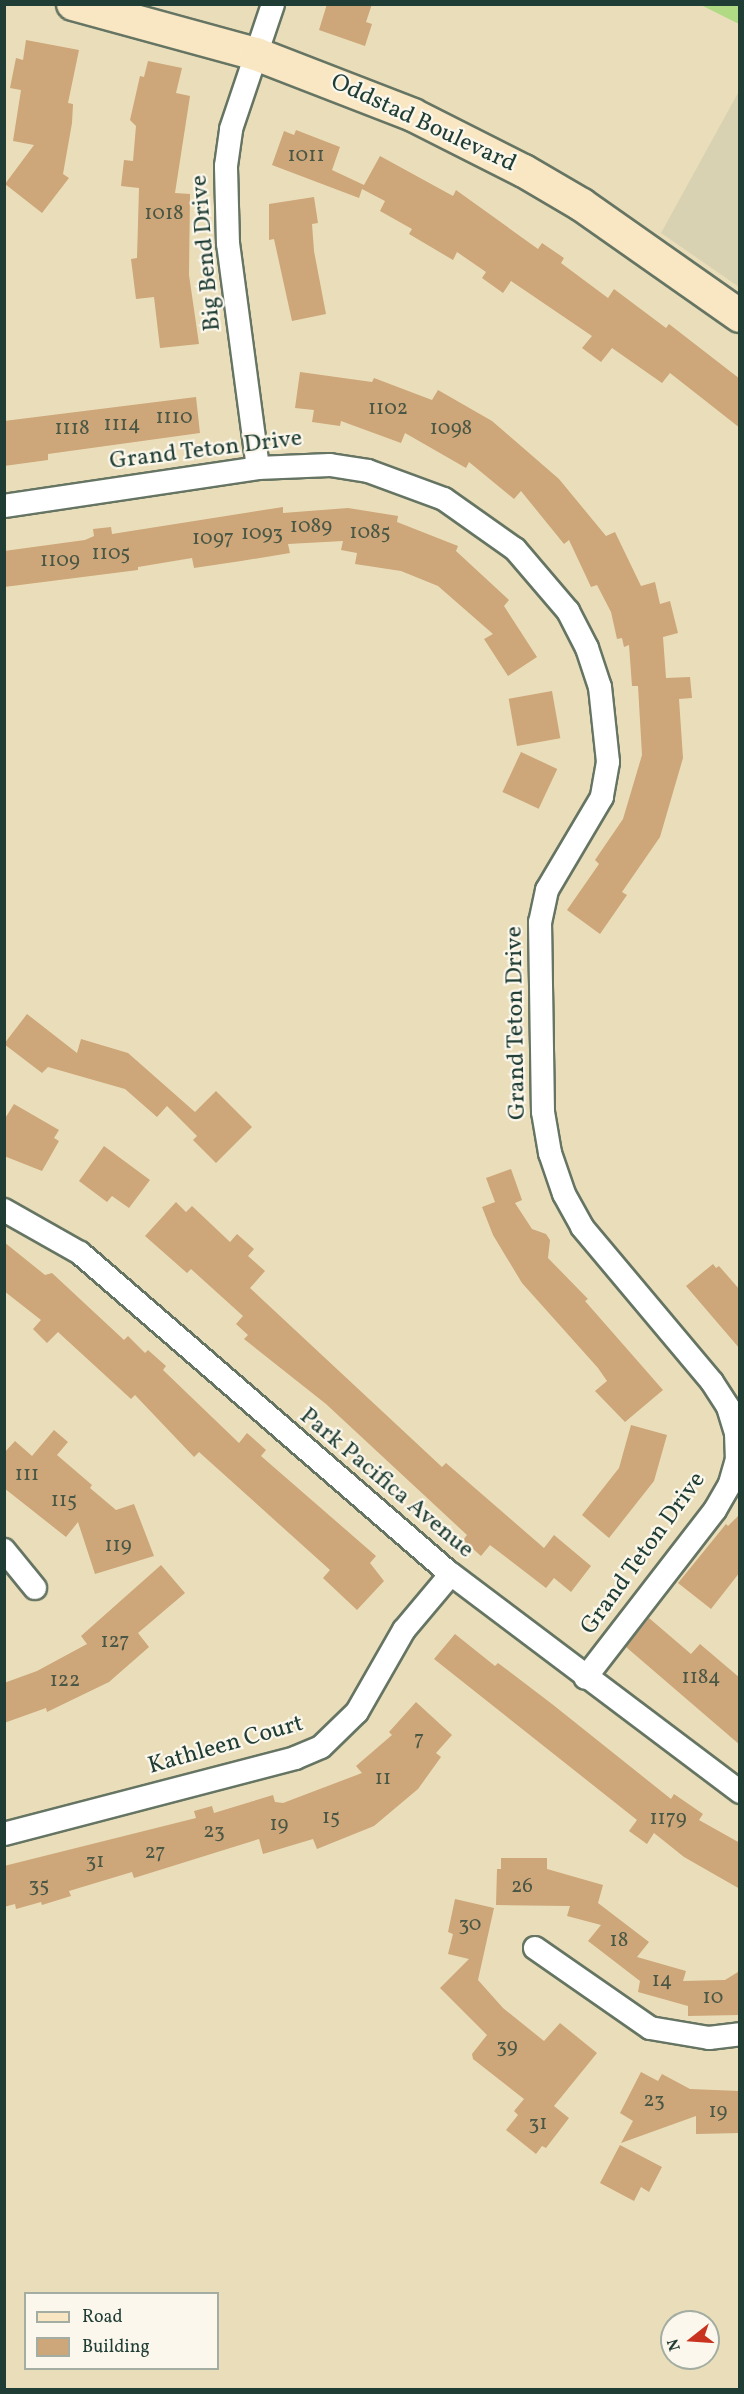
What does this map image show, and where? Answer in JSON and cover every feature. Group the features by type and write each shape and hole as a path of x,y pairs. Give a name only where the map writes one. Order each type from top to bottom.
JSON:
{"street":[{"name":"Oddstad Boulevard","path":"73,4 256,54 413,115 524,171 637,241 740,316"},
{"name":"Big Bend Drive","path":"258,468 225,205 231,129 273,4"},
{"name":"Grand Teton Drive","path":"4,506 258,468 330,465 368,471 409,483 481,522 515,549 568,611 587,648 600,687 608,762 602,797 547,890 540,922 543,1112 550,1153 564,1194 582,1227 712,1382 728,1407 736,1433 737,1459 730,1484 715,1510 585,1678"},
{"name":"Park Pacifica Avenue","path":"4,1210 80,1253 451,1574 585,1678 740,1792"},
{"path":"4,1550 35,1587"},
{"name":"Kathleen Court","path":"4,1834 295,1758 321,1747 357,1713 404,1630 451,1574"},
{"path":"535,1948 650,2028 708,2038 740,2034"}],"shaded area":[{"path":"739,91 739,287 661,233"}],"green space":[{"path":"701,5 739,5 739,24"}],"building":[{"path":"327,4 372,4 366,22 372,24 365,46 319,30"},
{"path":"26,40 79,50 68,103 73,104 72,123 63,174 69,178 42,213 5,184 34,145 13,141 21,90 10,88 16,58 23,60"},
{"path":"148,61 182,68 176,93 190,96 175,193 190,194 189,275 199,344 160,348 154,297 136,299 131,259 137,258 139,188 121,186 124,160 133,161 136,126 130,120 140,76 144,77"},
{"path":"296,130 340,147 332,170 364,185 380,156 453,196 456,190 538,249 542,243 564,258 561,263 608,298 614,289 666,328 669,324 740,379 740,428 670,373 662,383 612,348 601,362 582,348 592,336 511,281 503,293 482,278 486,272 457,252 453,260 409,234 412,229 380,211 385,201 362,189 359,198 272,165 284,131 294,135"},
{"path":"314,197 318,223 312,224 314,251 326,314 292,321 274,239 269,240 269,204"},
{"path":"300,372 372,382 374,378 432,400 438,390 492,421 559,479 606,536 615,532 641,586 655,582 660,604 670,601 678,633 663,637 666,678 690,677 692,698 679,699 683,758 660,837 622,892 627,895 600,934 567,910 599,864 595,860 623,819 642,755 638,686 632,686 629,645 624,647 622,638 617,639 611,612 597,585 591,587 569,540 564,544 521,491 514,499 469,462 466,468 405,433 401,443 341,421 340,426 312,422 314,410 295,408"},
{"path":"196,397 200,433 48,454 48,460 4,466 4,421"},
{"path":"283,507 283,513 348,508 398,516 397,522 458,546 456,551 509,600 504,606 537,657 508,676 484,639 493,634 438,586 401,571 355,564 357,553 341,550 343,541 288,544 290,553 194,568 192,558 138,567 138,570 4,587 4,551 85,540 94,536 93,529 111,527 112,534"},
{"path":"552,691 560,738 517,746 509,699"},
{"path":"521,752 557,769 539,809 502,792"},
{"path":"27,1014 77,1053 81,1039 128,1053 195,1112 216,1091 252,1127 216,1163 193,1140 197,1136 167,1106 157,1117 125,1089 48,1067 42,1073 4,1044"},
{"path":"14,1104 59,1130 54,1138 59,1141 42,1171 4,1156 4,1120"},
{"path":"104,1146 150,1180 129,1208 112,1196 107,1202 79,1181"},
{"path":"511,1169 522,1200 515,1203 532,1229 546,1234 550,1240 548,1258 588,1299 585,1301 663,1390 625,1422 595,1391 607,1381 598,1368 522,1283 493,1235 482,1207 495,1202 486,1178"},
{"path":"176,1202 186,1212 192,1206 230,1242 237,1234 254,1249 248,1256 265,1271 250,1288 442,1467 446,1463 544,1548 554,1535 591,1566 571,1592 554,1578 546,1588 490,1545 481,1556 463,1540 467,1535 326,1404 244,1339 248,1335 236,1324 243,1316 191,1269 187,1273 145,1236"},
{"path":"4,1242 45,1275 52,1273 124,1340 128,1336 145,1353 148,1350 166,1366 163,1370 239,1443 247,1433 266,1450 261,1456 376,1556 370,1563 384,1581 357,1610 323,1578 330,1570 199,1452 194,1457 135,1395 131,1399 58,1332 47,1343 33,1329 41,1320 4,1291"},
{"path":"713,1264 716,1268 719,1266 740,1290 740,1349 686,1286"},
{"path":"631,1425 667,1435 654,1481 609,1538 582,1515 619,1468"},
{"path":"54,1430 68,1442 57,1455 92,1485 90,1488 116,1510 134,1504 154,1556 95,1574 78,1522 66,1537 4,1488 4,1453 15,1441 32,1456"},
{"path":"740,1514 740,1572 711,1609 678,1583 726,1524 728,1526"},
{"path":"161,1565 185,1593 138,1633 149,1647 109,1682 47,1712 46,1708 4,1723 4,1683 37,1671 87,1644 81,1636"},
{"path":"649,1618 691,1654 700,1644 740,1678 740,1745 626,1647"},
{"path":"455,1634 495,1666 498,1663 552,1704 671,1799 674,1794 703,1814 699,1820 740,1843 740,1889 684,1857 654,1833 647,1844 629,1831 637,1820 434,1659"},
{"path":"416,1702 452,1735 436,1753 441,1757 418,1789 374,1826 317,1849 313,1839 263,1854 259,1839 134,1878 132,1872 69,1891 71,1896 42,1905 41,1902 16,1909 15,1904 4,1907 4,1866 196,1818 194,1811 212,1806 214,1813 273,1795 275,1802 283,1803 362,1773 356,1766 392,1735 389,1732"},
{"path":"501,1858 547,1858 547,1869 603,1885 598,1903 649,1942 637,1957 686,1971 683,1981 725,1980 738,1972 739,2015 688,2016 688,2006 638,1992 640,1981 588,1941 601,1925 567,1916 570,1906 496,1905 497,1869 501,1869"},
{"path":"455,1899 494,1908 478,1980 503,2008 544,2041 560,2023 597,2053 554,2106 569,2118 546,2148 542,2146 536,2154 506,2130 518,2115 514,2111 524,2099 473,2059 472,2054 487,2035 440,1988 469,1959 448,1954 453,1934 448,1932"},
{"path":"641,2072 658,2081 662,2074 690,2089 740,2091 740,2133 696,2134 696,2116 621,2143 633,2121 620,2113"},
{"path":"620,2145 662,2167 649,2192 641,2187 634,2201 600,2183"}]}
